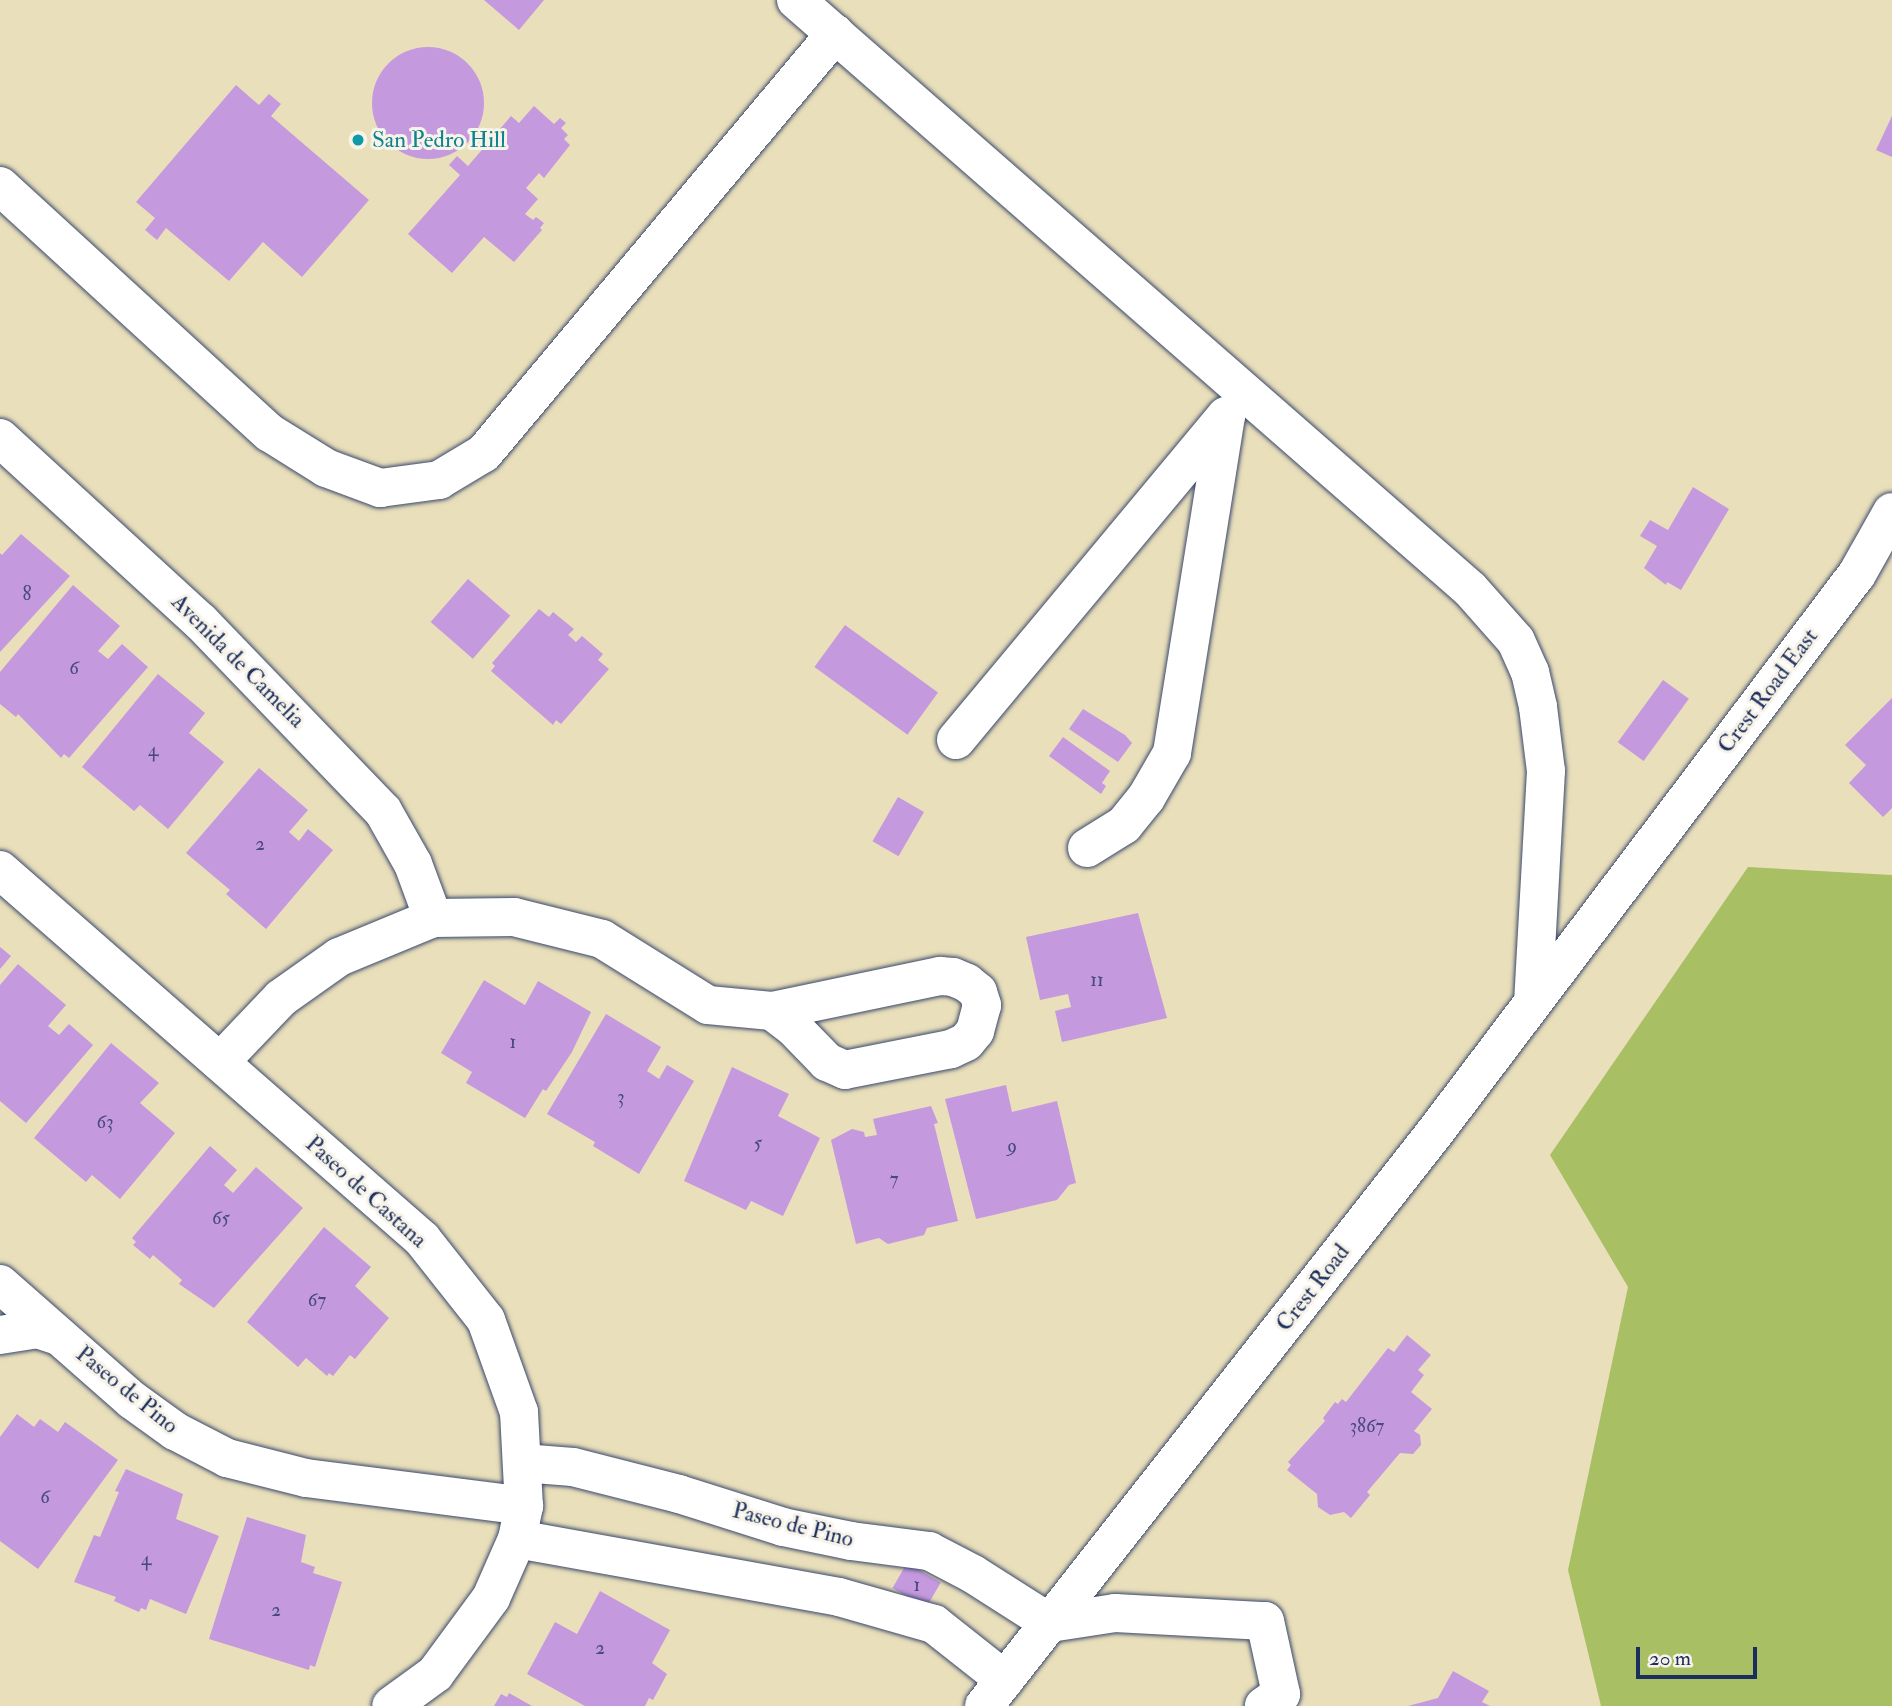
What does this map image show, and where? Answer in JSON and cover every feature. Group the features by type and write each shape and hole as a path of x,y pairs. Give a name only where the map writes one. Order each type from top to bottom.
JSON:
{"street":[{"path":"796,0 1236,405 1470,589 1516,641 1530,672 1538,707 1546,771 1533,1001"},
{"path":"0,186 270,433 326,468 380,488 439,480 484,453 835,34"},
{"path":"956,740 1236,405"},
{"path":"1087,848 1124,825 1146,798 1172,753 1236,405"},
{"name":"Avenida de Camelia","path":"0,438 201,622 383,811 413,864 433,918"},
{"name":"Crest Road East","path":"1635,865 1857,574 1892,512"},
{"name":"Crest Road","path":"995,1693 1436,1131 1635,865"},
{"name":"Paseo de Castana","path":"0,870 422,1240 486,1320 519,1412 522,1463 520,1522 491,1598 435,1674 391,1706"},
{"path":"219,1062 281,998 339,957 433,918 514,918 602,939 708,1005 772,1011 940,976 953,977 967,983 978,992 982,1005 975,1031 966,1042 951,1049 845,1070 827,1062 793,1027 772,1011"},
{"name":"Paseo de Pino","path":"0,1284 143,1408 175,1431 227,1458 306,1478 520,1522 839,1597 934,1624 995,1693"},
{"name":"Paseo de Pino","path":"0,1335 37,1329 59,1336"},
{"name":"Paseo de Pino","path":"522,1463 573,1467 678,1493 783,1527 851,1541 929,1551 973,1574 1049,1623"},
{"path":"1049,1623 1115,1613 1265,1621 1281,1694 1264,1706"}],"green space":[{"path":"1748,867 1892,875 1892,1706 1601,1706 1568,1570 1628,1287 1550,1155"}],"building":[{"path":"484,0 544,0 519,30"},
{"path":"428,47 449,51 467,64 480,82 484,103 480,124 467,142 449,155 428,159 407,155 389,142 376,124 372,103 376,82 389,64 407,51"},
{"path":"236,85 259,105 269,94 281,104 271,116 369,200 302,277 263,242 229,281 166,228 157,240 145,230 155,218 136,202"},
{"path":"534,106 554,124 560,118 566,123 561,128 568,135 564,139 570,145 544,178 539,173 526,188 538,199 525,214 544,223 540,228 542,230 514,262 484,237 452,273 408,234 460,175 449,165 457,156 468,166 511,116 519,123"},
{"path":"1892,116 1892,157 1876,150"},
{"path":"1693,487 1729,509 1681,590 1667,582 1666,585 1644,568 1657,546 1640,536 1650,520 1668,530"},
{"path":"21,534 70,576 0,652 0,553 2,555"},
{"path":"468,579 510,616 473,659 431,622"},
{"path":"73,585 120,626 98,651 108,659 122,644 148,667 69,758 64,754 61,758 18,714 16,717 0,704 0,672"},
{"path":"539,609 549,617 553,612 574,629 568,635 576,642 582,636 603,654 598,660 609,669 561,724 556,720 553,725 491,671 495,666 492,663"},
{"path":"845,625 938,693 907,735 814,667"},
{"path":"158,674 205,713 189,733 224,762 168,829 140,805 134,811 82,767"},
{"path":"1663,680 1689,699 1644,761 1618,742"},
{"path":"1892,698 1892,808 1883,817 1849,783 1866,765 1845,745"},
{"path":"1083,709 1125,735 1132,743 1118,762 1069,729"},
{"path":"1063,737 1110,771 1102,783 1106,786 1101,794 1049,756"},
{"path":"259,768 308,810 289,832 299,841 308,829 333,850 266,929 226,894 230,890 186,853"},
{"path":"898,797 924,812 898,856 872,841"},
{"path":"1138,913 1167,1018 1062,1042 1055,1011 1071,1007 1068,994 1040,1000 1026,937"},
{"path":"0,947 11,956 0,969"},
{"path":"18,964 66,1005 48,1026 59,1035 69,1024 93,1045 26,1123 0,1101 0,985"},
{"path":"484,980 525,1005 538,981 591,1012 572,1052 546,1091 543,1089 525,1118 466,1083 472,1072 441,1053"},
{"path":"606,1014 661,1047 647,1071 659,1079 667,1065 694,1081 639,1174 593,1146 595,1142 547,1114"},
{"path":"111,1043 159,1083 140,1103 175,1133 120,1199 92,1175 86,1182 34,1138"},
{"path":"732,1067 789,1094 778,1116 820,1138 783,1216 751,1201 746,1210 684,1181"},
{"path":"1006,1085 1012,1112 1057,1101 1076,1183 1069,1185 1057,1200 976,1219 945,1099"},
{"path":"931,1106 938,1123 934,1124 958,1221 927,1228 924,1235 888,1244 879,1238 856,1244 831,1140 852,1129 864,1132 865,1137 877,1135 873,1119"},
{"path":"210,1146 237,1170 224,1185 233,1193 256,1167 303,1208 214,1308 179,1284 182,1280 153,1255 150,1259 133,1245 136,1242 132,1238"},
{"path":"324,1227 371,1267 355,1286 389,1318 355,1359 350,1355 333,1376 329,1373 327,1376 306,1358 298,1367 247,1322"},
{"path":"1407,1335 1431,1355 1418,1370 1424,1375 1411,1392 1432,1409 1414,1431 1420,1435 1421,1445 1413,1454 1400,1453 1367,1492 1370,1495 1351,1518 1344,1512 1330,1515 1318,1507 1317,1494 1287,1470 1291,1465 1288,1462 1325,1421 1323,1418 1335,1402 1338,1404 1342,1399 1346,1402 1388,1348 1394,1352"},
{"path":"17,1414 34,1427 40,1419 58,1432 65,1422 118,1460 38,1569 0,1541 0,1437"},
{"path":"126,1469 183,1494 176,1519 219,1536 186,1614 150,1599 146,1610 141,1608 139,1612 114,1601 116,1597 74,1582 94,1535 100,1537 119,1492 115,1491"},
{"path":"247,1517 306,1535 301,1562 315,1567 313,1573 342,1582 315,1667 310,1665 309,1670 209,1639"},
{"path":"907,1563 941,1582 926,1608 892,1588"},
{"path":"600,1591 670,1630 652,1663 667,1674 653,1700 649,1698 645,1706 585,1706 527,1674 555,1622 577,1634"},
{"path":"1453,1671 1489,1691 1482,1702 1490,1706 1408,1706 1438,1698"},
{"path":"509,1693 532,1706 494,1706 501,1694 507,1697"}],"place":[{"name":"San Pedro Hill","path":"358,140"}]}
